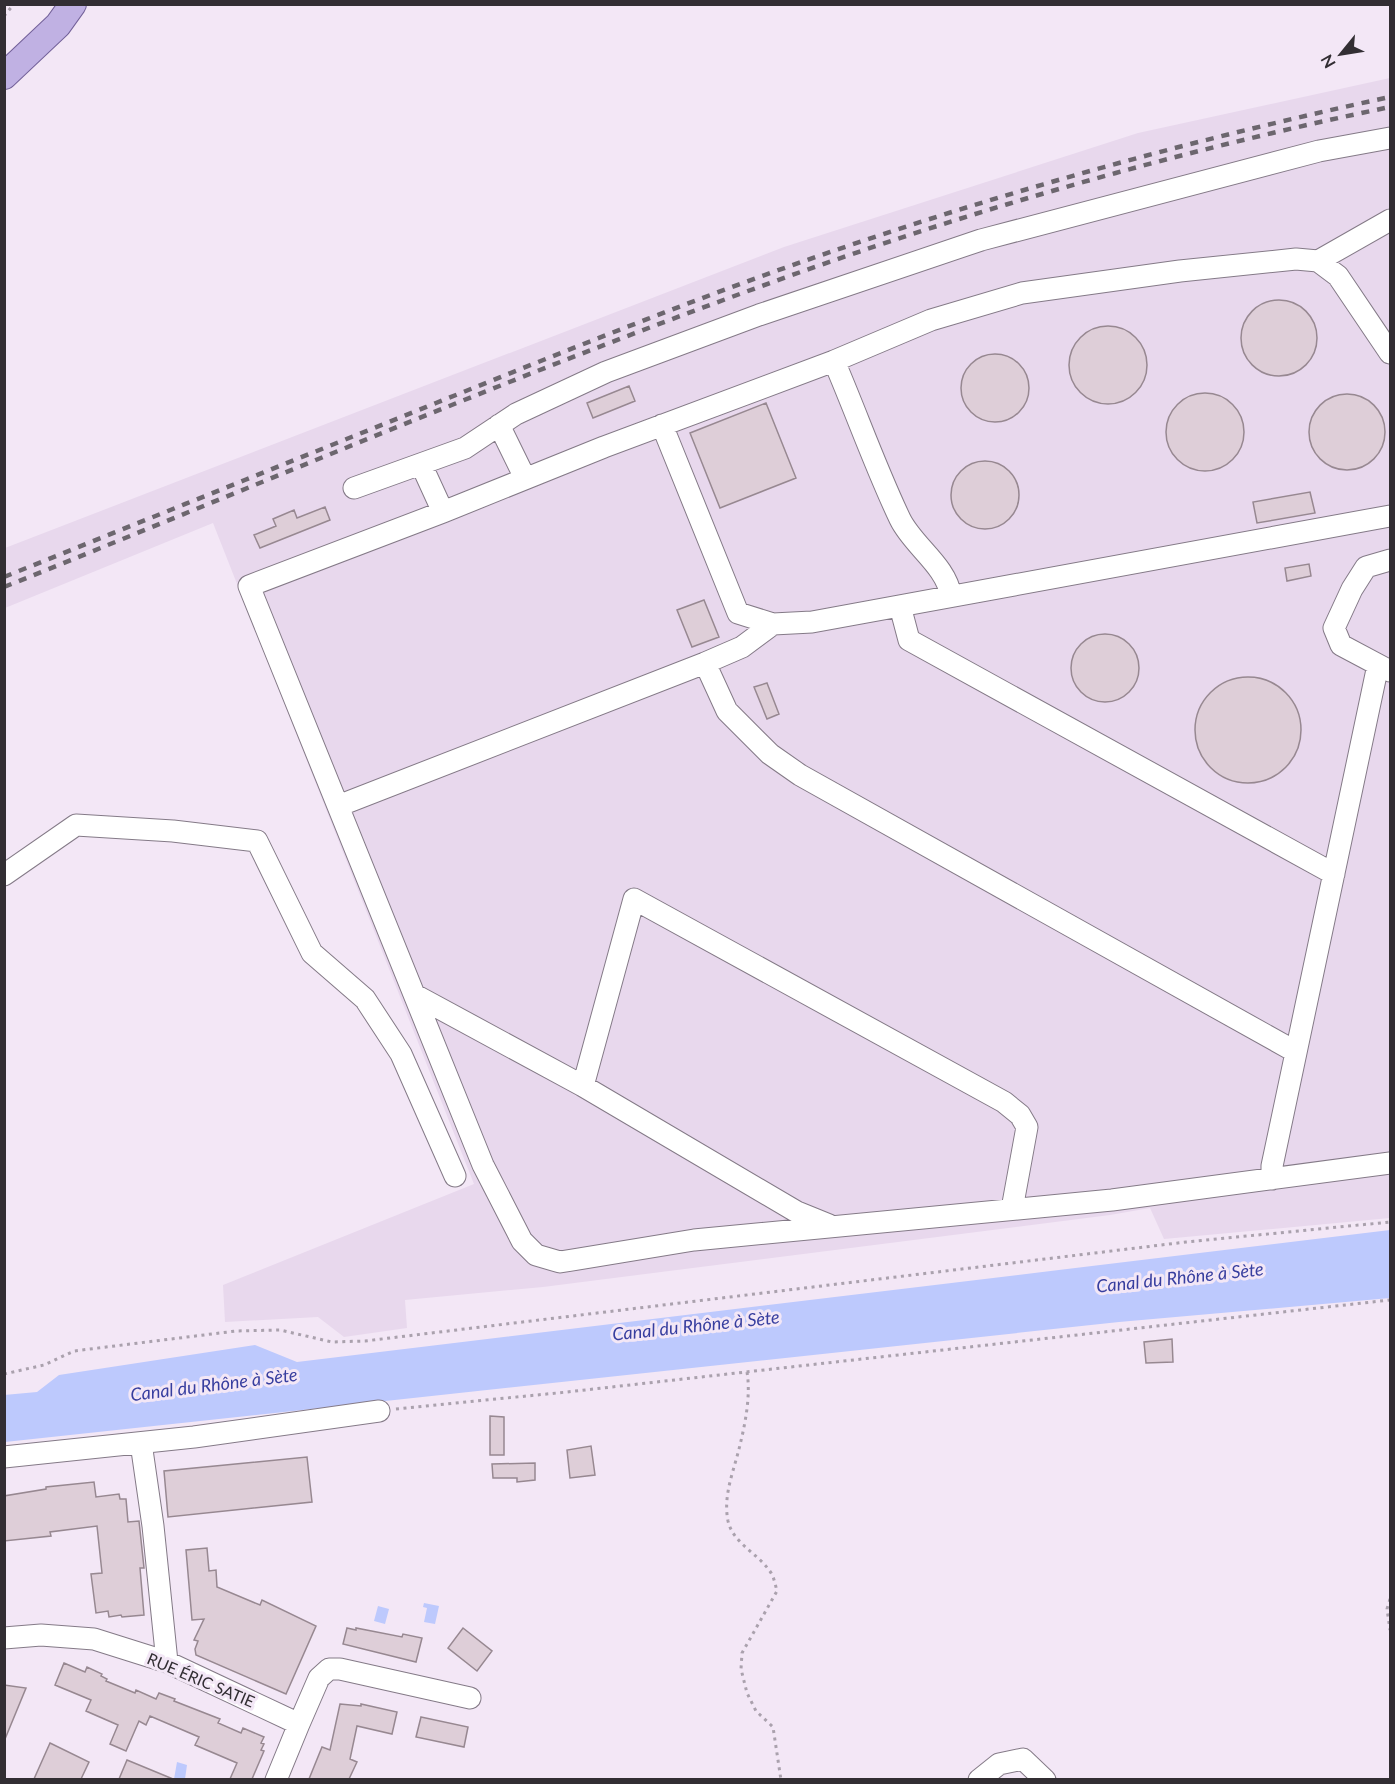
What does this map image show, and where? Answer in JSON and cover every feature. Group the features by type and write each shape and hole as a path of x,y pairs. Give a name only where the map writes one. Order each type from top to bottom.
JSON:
{"main road":[{"path":"4,59 54,4"},
{"path":"4,76 58,25 73,4"}],"street":[{"path":"354,488 465,448 516,414 606,372 759,315 981,240 1319,151 1390,138"},
{"path":"1318,261 1390,220"},
{"path":"1390,353 1338,276 1318,261 1296,259 1180,271 1022,293 932,320 834,361 662,425 249,586 483,1165 522,1241 536,1255 560,1262 694,1240 1112,1200 1390,1163"},
{"path":"834,361 901,522 938,568 950,589 951,596"},
{"path":"499,425 525,478"},
{"path":"662,425 738,613 773,624 812,622 1390,516"},
{"path":"421,464 443,512"},
{"path":"1272,1179 1272,1166 1334,874 1384,668 1341,645 1334,628 1352,589 1366,567 1390,560"},
{"path":"900,606 909,640 1334,874"},
{"path":"338,806 705,663 742,647 773,624"},
{"path":"705,663 727,711 770,754 800,775 1296,1052"},
{"path":"4,875 76,825 172,831 257,841 312,953 364,999 401,1054 455,1176"},
{"path":"583,1086 634,899 1004,1101 1020,1115 1027,1127 1012,1209"},
{"path":"415,995 583,1086 797,1212 832,1226"},
{"path":"4,1457 142,1448 361,1426 369,1412"},
{"path":"4,1467 142,1448"},
{"path":"142,1448 153,1526 167,1662"},
{"name":"RUE ÉRIC SATIE","path":"4,1638 41,1635 94,1639 167,1662 299,1724"},
{"path":"276,1779 319,1678 329,1669 340,1669 470,1698"},
{"path":"979,1779 999,1764 1023,1759 1045,1779"}],"path":[{"path":"4,16 14,4"},
{"path":"4,1374 44,1365 74,1351 236,1331 280,1330 332,1342 365,1341 1174,1244 1390,1222"},
{"path":"369,1412 1390,1300"},
{"path":"747,1372 749,1386 746,1408 739,1449 729,1484 729,1524 739,1542 760,1559 771,1572 777,1592 742,1653 741,1669 747,1694 756,1711 772,1727 781,1779"},
{"path":"1390,1599 1387,1609 1390,1630"}],"shaded area":[{"path":"1390,78 1390,1218 1164,1239 1150,1208 543,1287 405,1300 407,1328 344,1337 318,1317 225,1322 223,1285 474,1184 213,523 5,608 5,548 784,247 1138,133"}],"water":[{"name":"Canal du Rhône à Sète","path":"1390,1230 1390,1298 1119,1322 5,1442 4,1395 37,1392 59,1375 255,1345 297,1362"},
{"path":"424,1603 439,1606 435,1624 424,1622 427,1608 423,1607"},
{"path":"378,1606 389,1609 385,1624 374,1621"},
{"path":"177,1762 187,1765 185,1779 174,1779"}],"building":[{"path":"1279,300 1294,303 1306,311 1314,323 1317,338 1314,353 1306,365 1294,373 1279,376 1264,373 1252,365 1244,353 1241,338 1244,323 1252,311 1264,303"},
{"path":"1108,326 1123,329 1136,337 1144,350 1147,365 1144,380 1136,393 1123,401 1108,404 1093,401 1080,393 1072,380 1069,365 1072,350 1080,337 1093,329"},
{"path":"1002,354 1014,360 1023,369 1029,381 1027,401 1019,412 1002,422 988,422 971,412 963,401 961,381 971,364 982,356"},
{"path":"629,386 635,401 593,418 587,403"},
{"path":"1205,393 1220,396 1232,405 1241,417 1244,432 1241,447 1232,459 1220,468 1205,471 1190,468 1178,459 1169,447 1166,432 1169,417 1178,405 1190,396"},
{"path":"1340,394 1354,394 1368,400 1379,411 1385,425 1382,447 1374,459 1354,470 1340,470 1326,464 1315,453 1309,439 1309,425 1315,411 1326,400"},
{"path":"766,403 796,478 720,508 690,433"},
{"path":"978,461 992,461 1004,466 1014,476 1019,495 1014,514 1004,524 992,529 978,529 966,524 956,514 951,502 951,488 956,476 966,466"},
{"path":"1310,492 1315,513 1257,523 1253,502"},
{"path":"325,507 330,520 260,548 254,535 276,526 273,519 294,510 297,518"},
{"path":"1309,564 1311,576 1287,581 1285,568"},
{"path":"704,600 719,637 692,647 677,610"},
{"path":"1098,634 1112,634 1124,639 1134,649 1139,668 1134,687 1124,697 1112,702 1098,702 1086,697 1076,687 1071,675 1071,661 1076,649 1086,639"},
{"path":"1248,677 1268,681 1286,692 1297,710 1301,730 1297,750 1286,768 1268,779 1248,783 1228,779 1210,768 1199,750 1195,730 1199,710 1210,692 1228,681"},
{"path":"767,683 779,714 767,719 754,687"},
{"path":"1172,1339 1173,1362 1146,1363 1144,1342"},
{"path":"490,1416 504,1417 504,1455 490,1455"},
{"path":"591,1446 595,1475 570,1478 567,1450"},
{"path":"307,1457 312,1502 168,1517 164,1471"},
{"path":"535,1463 535,1480 517,1482 517,1478 493,1478 492,1464"},
{"path":"94,1482 96,1497 119,1494 120,1499 126,1499 128,1522 139,1521 144,1568 140,1568 144,1615 109,1617 108,1611 96,1613 91,1574 102,1573 97,1526 50,1532 51,1536 4,1541 4,1496 46,1489 46,1487"},
{"path":"207,1548 209,1571 216,1570 217,1587 260,1605 262,1600 316,1626 286,1694 196,1655 195,1649 198,1641 194,1640 204,1619 192,1620 186,1550"},
{"path":"347,1628 422,1638 416,1662 343,1644"},
{"path":"463,1628 492,1651 477,1671 448,1648"},
{"path":"64,1663 85,1672 87,1667 102,1674 101,1676 107,1679 106,1681 135,1693 136,1690 156,1699 159,1693 220,1719 218,1723 241,1733 243,1728 264,1737 261,1750 264,1751 252,1779 230,1779 237,1763 195,1745 199,1737 150,1716 146,1725 139,1721 126,1751 110,1744 118,1725 86,1711 91,1700 55,1685"},
{"path":"4,1685 26,1688 5,1739 4,1739"},
{"path":"340,1704 361,1706 361,1704 397,1712 392,1734 357,1726 350,1759 357,1762 349,1779 309,1779 322,1747 330,1750"},
{"path":"421,1717 468,1727 464,1747 416,1737"},
{"path":"50,1743 89,1762 81,1779 34,1779"},
{"path":"127,1760 173,1779 119,1779"}],"railway":[{"path":"4,577 585,343 836,250 904,227 1111,165 1250,129 1390,97"},
{"path":"4,587 569,358 836,260 914,233 1072,185 1230,143 1390,107"}]}
